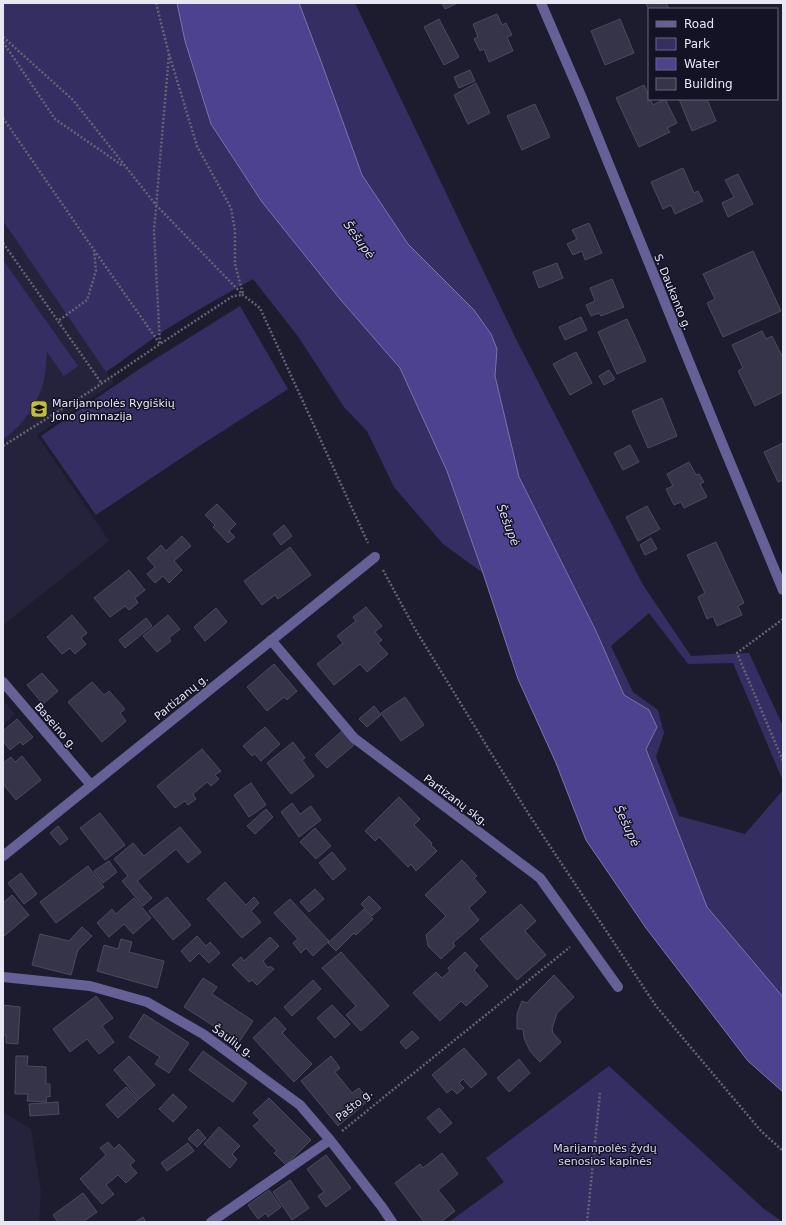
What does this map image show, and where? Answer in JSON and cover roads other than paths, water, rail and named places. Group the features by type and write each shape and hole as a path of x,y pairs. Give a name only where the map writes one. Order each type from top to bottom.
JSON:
{"street":[{"name":"S. Daukanto g.","path":"541,3 582,98 783,590"},
{"name":"Partizanų g.","path":"3,856 375,557"},
{"name":"Partizanų skg.","path":"271,640 354,738 540,878 618,987"},
{"name":"Baseino g.","path":"3,682 91,785"},
{"name":"Šaulių g.","path":"3,977 90,986 147,1002 203,1034 300,1105 330,1140 392,1222"},
{"path":"211,1222 330,1140"}],"water":[{"name":"Šešupė","path":"177,3 299,3 362,175 408,244 474,310 491,334 497,349 495,376 519,477 596,631 624,695 649,710 657,727 646,749 707,907 783,997 783,1092 748,1061 646,928 586,840 556,763 518,679 447,471 400,368 340,299 262,202 211,124 185,41"}],"place":[{"name":"Marijampolės Rygiškių Jono gimnazija","path":"39,409"}],"park label":[{"name":"Marijampolės žydų senosios kapinės","path":"605,1154"}]}
